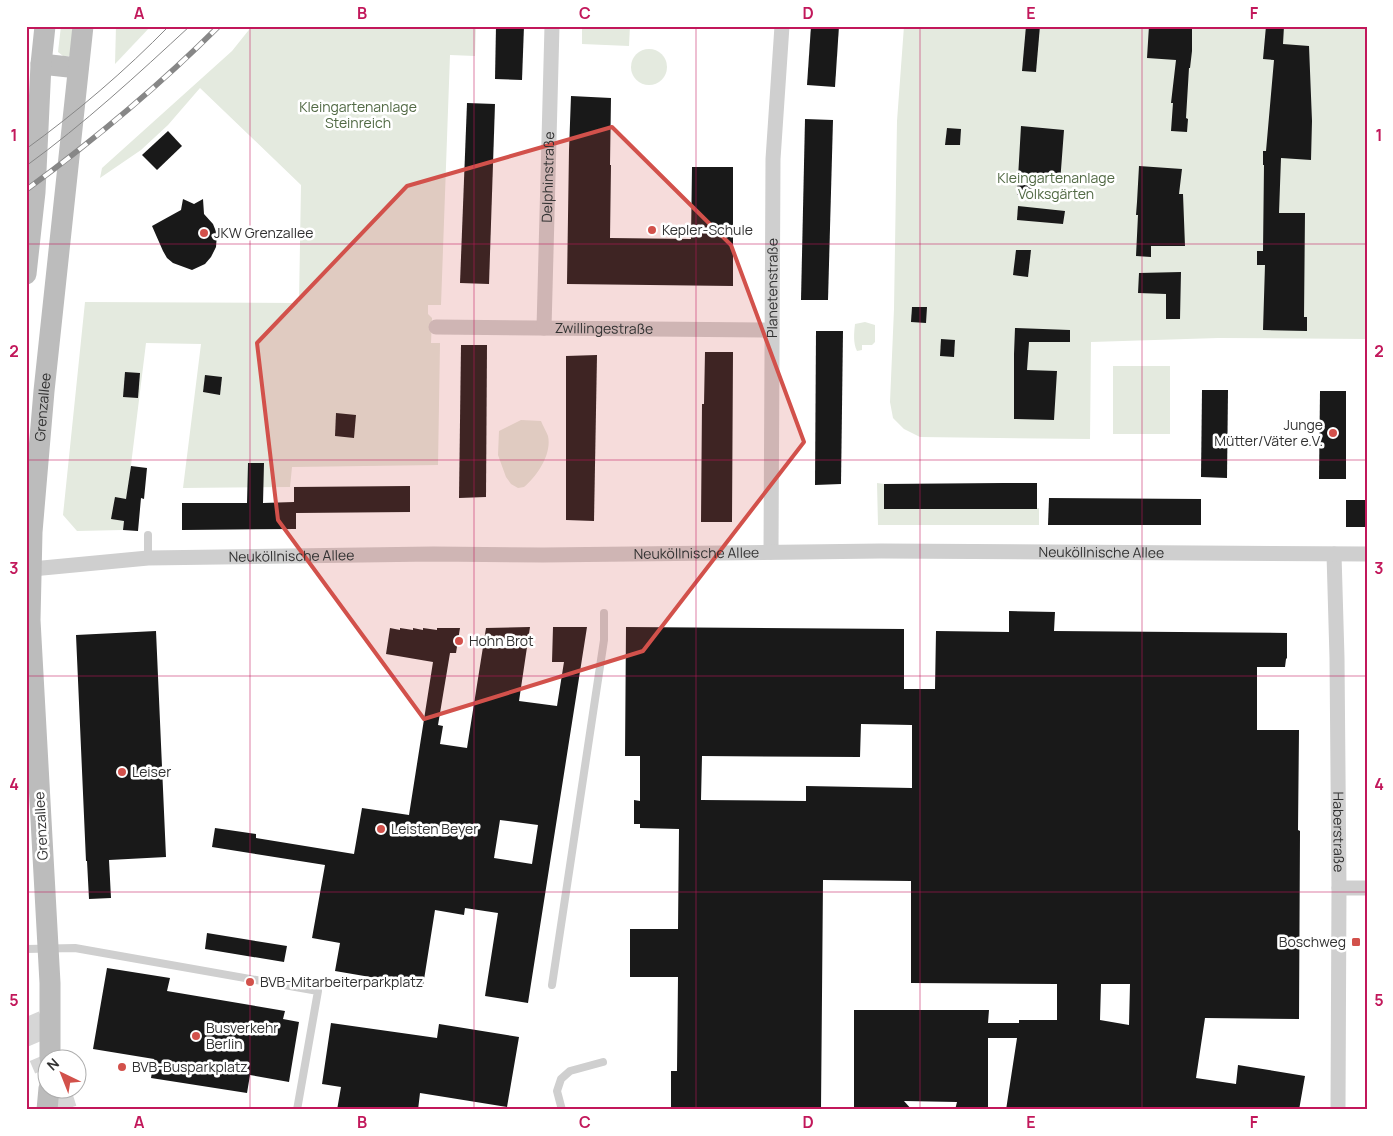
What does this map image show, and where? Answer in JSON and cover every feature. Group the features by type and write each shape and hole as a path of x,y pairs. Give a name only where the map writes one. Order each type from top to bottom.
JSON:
{"main road":[{"path":"26,274 35,192 41,64 45,26"},
{"name":"Grenzallee","path":"50,1048 50,990 30,620 29,569 44,391 83,26"},
{"path":"41,64 78,68"}],"street":[{"name":"Delphinstraße","path":"544,328 552,26"},
{"name":"Planetenstraße","path":"771,552 773,159 782,26"},
{"name":"Zwillingestraße","path":"436,327 772,330"},
{"name":"Neuköllnische Allee","path":"29,569 148,558 890,551 1367,554"},
{"name":"Haberstraße","path":"1334,554 1339,888 1338,1110"},
{"path":"1339,888 1367,888"}],"lane":[{"path":"148,535 148,558"},
{"path":"552,985 604,640 604,613"},
{"path":"26,949 75,948 318,991 297,1110"},
{"path":"562,1110 557,1090 562,1079 570,1070 604,1062"}],"highlighted area":[{"path":"612,127 731,245 804,442 643,651 424,719 278,520 257,343 407,186"}],"green space":[{"path":"61,26 75,26 71,54 69,56 63,56 58,52"},
{"path":"116,26 151,26 115,64"},
{"name":"Kleingartenanlage Steinreich","path":"252,26 476,26 475,56 450,55 441,305 428,305 428,314 432,318 431,343 440,343 438,465 292,467 290,487 183,488 201,344 146,343 123,530 77,531 63,515 85,302 299,303 301,185 200,88 168,125 141,150 100,178 102,168 232,51"},
{"path":"582,26 630,26 629,46 582,44"},
{"name":"Kleingartenanlage Volksgärten","path":"904,26 1367,26 1367,339 1218,338 1091,342 1090,439 920,437 904,429 893,418 890,402 894,309 897,121"},
{"path":"649,49 656,50 662,54 666,60 666,74 662,80 656,84 649,85 642,84 636,80 632,74 631,67 632,60 636,54 642,50"},
{"path":"865,322 875,325 875,342 872,345 862,345 862,350 857,351 854,341 855,324"},
{"path":"1113,366 1170,366 1170,434 1113,434"},
{"path":"521,420 541,421 549,443 546,457 534,477 524,487 518,488 511,484 506,477 498,455 499,431"},
{"path":"877,483 884,484 885,509 1039,508 1039,525 878,525"}],"building":[{"path":"496,26 524,26 522,80 495,79"},
{"path":"811,26 839,26 835,87 807,85"},
{"path":"1026,26 1040,26 1036,72 1022,71"},
{"path":"1149,26 1192,26 1192,51 1186,118 1188,119 1187,132 1171,131 1173,103 1171,103 1176,60 1147,58"},
{"path":"1266,26 1284,26 1283,44 1309,46 1312,121 1311,160 1281,158 1279,213 1305,213 1304,317 1307,317 1307,331 1263,330 1265,265 1257,265 1257,251 1263,251 1263,151 1266,151 1274,60 1263,59"},
{"path":"571,96 611,98 610,238 691,239 692,167 733,167 733,286 567,284"},
{"path":"467,103 495,104 489,284 460,283"},
{"path":"805,119 833,120 828,300 801,300"},
{"path":"1021,126 1064,130 1060,183 1032,180 1031,196 1017,195"},
{"path":"947,128 961,129 960,145 945,145"},
{"path":"168,131 182,146 157,170 142,155"},
{"path":"1139,166 1182,169 1179,194 1183,194 1185,246 1151,246 1151,257 1136,256"},
{"path":"183,199 194,204 203,199 204,214 213,224 217,234 216,247 211,257 205,264 192,270 173,263 167,258 152,226 181,210"},
{"path":"1018,206 1065,211 1063,224 1017,220"},
{"path":"1016,250 1031,250 1028,277 1013,275"},
{"path":"1181,272 1180,319 1166,319 1166,294 1138,293 1139,273"},
{"path":"912,307 927,307 926,323 911,322"},
{"path":"1015,328 1070,330 1070,342 1029,342 1027,370 1057,371 1054,420 1014,419"},
{"path":"816,331 843,331 841,484 815,485"},
{"path":"941,339 955,340 954,357 940,356"},
{"path":"461,345 487,345 486,497 459,498"},
{"path":"705,352 733,352 732,522 701,522 702,404 704,404"},
{"path":"597,355 594,521 566,520 566,356"},
{"path":"125,372 140,373 138,398 123,397"},
{"path":"205,375 222,377 220,395 203,392"},
{"path":"1202,390 1228,390 1227,478 1201,477"},
{"name":"Junge Mütter/Väter e.V.","path":"1320,391 1346,391 1346,479 1319,479"},
{"path":"336,413 356,415 354,438 335,436"},
{"path":"248,463 264,463 263,503 294,502 294,487 410,486 410,512 296,513 296,529 182,530 182,503 247,503"},
{"path":"131,466 147,468 144,499 141,498 138,531 123,530 124,521 111,519 115,497 126,499"},
{"path":"1037,483 1037,509 884,509 884,484"},
{"path":"1049,498 1201,499 1201,525 1048,525"},
{"path":"1346,500 1367,500 1367,527 1346,527"},
{"path":"1009,611 1055,612 1054,631 1287,633 1285,667 1257,667 1257,730 1299,730 1299,1019 1205,1018 1196,1078 1236,1084 1238,1065 1305,1076 1299,1110 1006,1110 1017,1038 988,1038 988,1110 955,1110 957,1102 904,1101 912,1110 854,1110 854,1010 989,1010 988,1023 1019,1023 1019,1020 1057,1020 1057,984 911,983 911,881 823,880 821,1110 671,1110 671,1071 677,1071 678,977 630,977 630,929 678,929 679,829 640,828 640,824 634,824 634,800 640,801 640,756 625,756 626,627 904,629 904,689 935,689 936,631 1009,632","holes":["861,724 912,725 912,788 806,786 806,801 701,800 702,756 860,757","1101,984 1130,984 1129,1025 1100,1020"]},
{"path":"530,627 519,701 557,706 564,662 552,662 553,627 587,627 528,1003 485,996 498,913 465,908 464,915 435,910 423,986 335,971 340,943 312,938 325,865 212,847 215,828 256,834 256,838 354,854 362,808 409,815 433,662 386,654 390,628 400,630 400,628 413,630 413,628 423,630 423,628 437,630 437,628 460,628 456,653 450,653 438,725 443,726 440,744 467,748 486,628","holes":["500,820 538,825 532,864 494,858"]},
{"name":"Leiser","path":"156,631 166,857 109,860 111,898 89,899 76,635"},
{"path":"207,933 287,946 284,962 205,949"},
{"name":"Busverkehr Berlin","path":"107,968 170,978 167,991 285,1011 283,1019 299,1022 289,1082 250,1075 247,1093 151,1078 154,1059 93,1049"},
{"path":"331,1023 437,1038 439,1024 519,1037 507,1107 420,1093 418,1110 337,1110 341,1087 322,1084"}],"tunnel":[{"path":"26,1017 39,1048"},
{"path":"59,1098 63,1110"}],"tram line":[{"path":"26,149 100,90 169,26"},
{"path":"26,166 89,116 190,26"}],"railway":[{"path":"26,190 126,112 219,26"}],"place":[{"name":"Kepler-Schule","path":"652,230"},
{"name":"JKW Grenzallee","path":"204,233"},
{"name":"Junge Mütter/Väter e.V.","path":"1333,433"},
{"name":"Hohn Brot","path":"459,641"},
{"name":"Leiser","path":"122,772"},
{"name":"Leisten Beyer","path":"381,829"},
{"name":"Boschweg","path":"1356,942"},
{"name":"BVB-Mitarbeiterparkplatz","path":"250,982"},
{"name":"Busverkehr Berlin","path":"196,1036"},
{"name":"BVB-Busparkplatz","path":"122,1067"}]}
